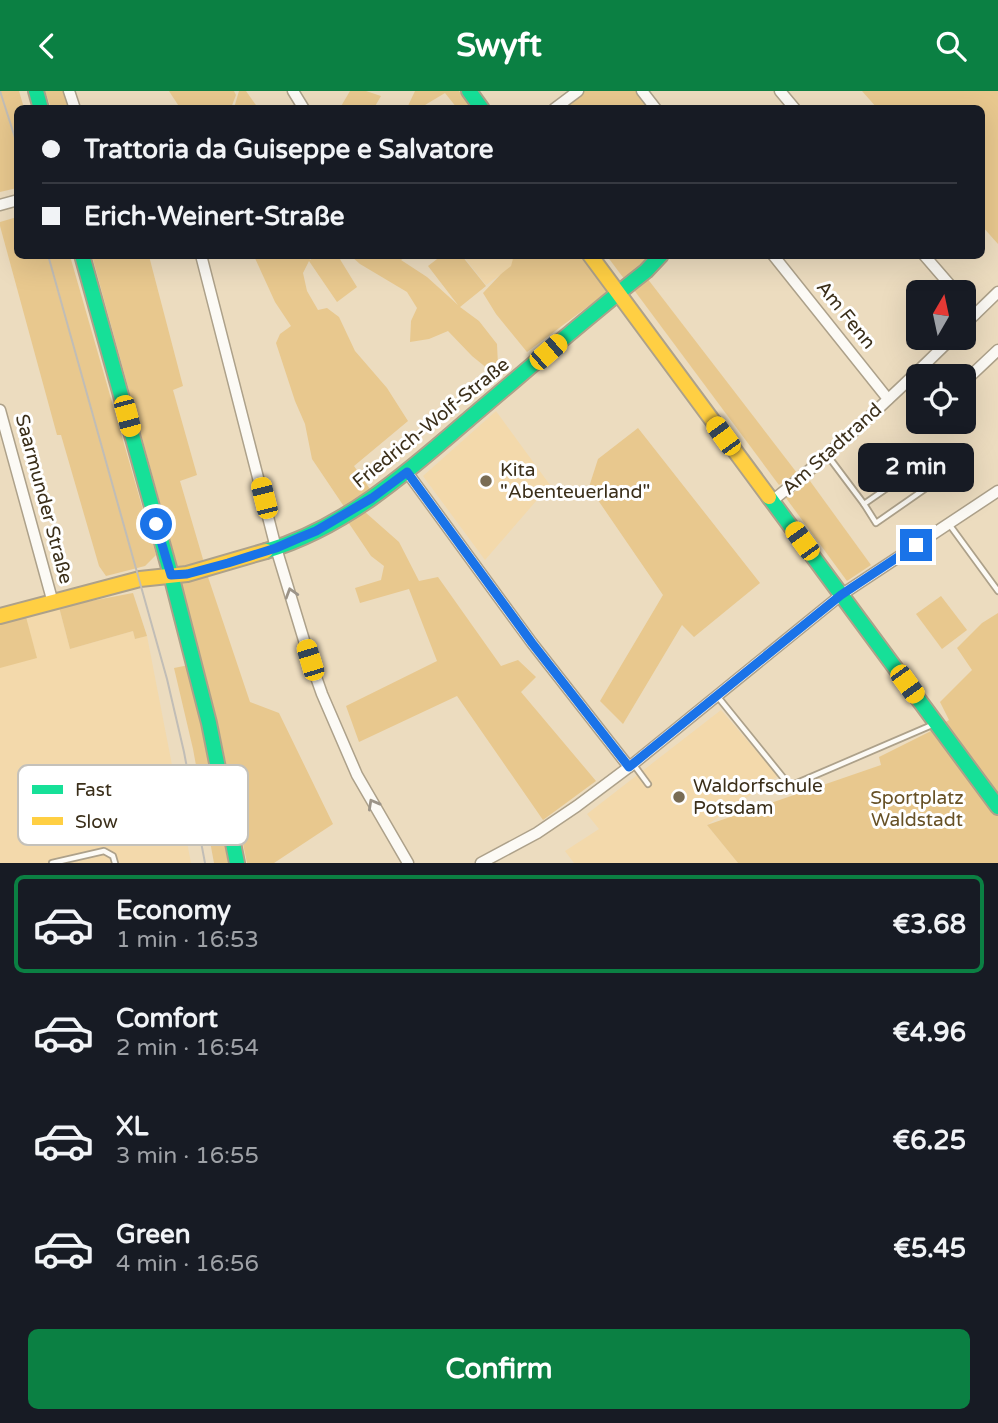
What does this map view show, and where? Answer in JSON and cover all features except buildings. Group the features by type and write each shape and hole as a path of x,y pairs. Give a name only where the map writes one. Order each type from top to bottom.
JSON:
{"street":[{"path":"559,105 578,91"},
{"path":"642,91 653,105"},
{"path":"780,91 792,105"},
{"path":"83,259 171,575 217,765"},
{"path":"202,259 276,548 320,691 357,775 408,863"},
{"path":"593,259 998,807"},
{"path":"618,293 657,259"},
{"name":"Am Fenn","path":"776,259 888,398"},
{"path":"927,259 946,280"},
{"path":"976,313 998,292"},
{"name":"Friedrich-Wolf-Straße","path":"171,575 191,573 276,548 316,531 365,503 407,472 618,293"},
{"name":"Am Stadtrand","path":"925,364 940,350"},
{"path":"976,371 998,350"},
{"name":"Am Stadtrand","path":"772,501 828,455 906,383"},
{"name":"Saarmunder Straße","path":"0,413 53,603 140,579 171,575"},
{"path":"407,472 532,643 631,766"},
{"path":"481,863 537,833 631,766 841,595 998,491"},
{"path":"0,617 53,603"},
{"path":"233,845 237,863"}],"lane":[{"path":"828,455 877,523 932,484"},
{"path":"863,504 919,466"},
{"path":"949,523 998,591"},
{"path":"718,697 790,786 936,723"},
{"path":"631,766 649,783"},
{"path":"52,863 104,851 113,856 115,863"}],"shaded area":[{"path":"465,259 522,259 486,285"},
{"name":"Kita \"Abenteuerland\"","path":"496,411 550,485 485,560 423,476"},
{"path":"59,607 70,649 133,631 135,639 147,636 172,765 18,765 18,845 188,845 191,863 0,863 0,622"},
{"name":"Waldorfschule Potsdam","path":"721,710 778,776 707,825 738,863 574,863 565,851 599,829 587,814"}],"green space":[{"path":"0,91 19,91 23,105 14,105 14,189 0,192"},
{"path":"45,91 63,91 68,105 50,105"},
{"path":"169,91 234,91 236,95 232,105 178,105"},
{"path":"239,91 246,91 256,105 235,105"},
{"path":"350,91 366,91 381,96 376,105 342,105"},
{"path":"415,91 459,91 470,105 455,105 445,93 425,105 408,105"},
{"path":"583,91 639,91 650,105 565,105"},
{"path":"862,91 998,91 998,244 985,229 985,105 874,105"},
{"path":"14,218 14,259 71,259 156,555 145,566 106,576 99,566 61,435 57,435 0,222"},
{"path":"93,259 150,259 183,386 173,390 197,475 180,481 205,566 179,572"},
{"path":"255,259 340,259 357,287 337,302 309,261 303,273 307,291 318,310 327,308 339,317 355,351 387,388 408,421 354,466 370,489 345,508 312,459 305,424 276,343 280,334 291,326 275,302"},
{"path":"354,259 402,259 458,305 428,266 437,259 464,259 486,286 460,307 479,321 497,344 498,365 488,369 448,331 429,339 410,342 411,321 417,308 407,292"},
{"path":"513,259 584,259 610,290 527,352 496,314 483,293 511,266"},
{"path":"609,259 652,259 628,284"},
{"path":"647,278 797,473 779,485 634,290"},
{"path":"638,428 760,583 694,637 682,625 623,724 600,701 663,595 589,487 598,459"},
{"path":"810,481 871,565 847,581 786,498"},
{"path":"365,512 399,542 419,581 438,577 501,666 518,660 536,677 521,692 596,781 543,820 457,696 359,742 346,706 437,661 409,589 360,603 355,588 381,580 384,566 371,556 348,522"},
{"path":"207,574 250,702 279,713 333,824 274,863 247,863 243,845 248,845 248,765 226,765 181,582"},
{"path":"133,593 147,636 135,639 133,631 70,649 59,607"},
{"path":"941,596 967,630 942,649 916,614"},
{"name":"Sportplatz Waldstadt","path":"998,613 998,863 738,863 707,825 881,765 879,757 949,720 940,702 972,670 957,648 982,623"},
{"path":"26,617 37,658 0,668 0,624"},
{"path":"189,665 211,765 196,765 174,668"},
{"path":"211,845 225,845 228,863 214,863"}],"tram line":[{"path":"0,91 14,135"},
{"path":"49,259 167,679 186,765"},
{"path":"202,845 205,863"}],"traffic: fast":[{"path":"36,91 40,105"},
{"path":"469,91 479,105"},
{"path":"83,259 171,575 217,765"},
{"path":"266,551 323,528 375,496 424,458 657,259"},
{"path":"769,497 998,807"},
{"path":"233,845 237,863"}],"traffic: slow":[{"path":"593,259 769,497"},
{"path":"0,616 140,579 187,574 266,551"}],"place":[{"name":"Kita \"Abenteuerland\"","path":"486,481"},
{"name":"Waldorfschule Potsdam","path":"679,797"}],"route":[{"path":"156,524 171,575 187,574 276,548 316,531 372,498 407,472 532,643 629,767 841,595 916,545"}]}
